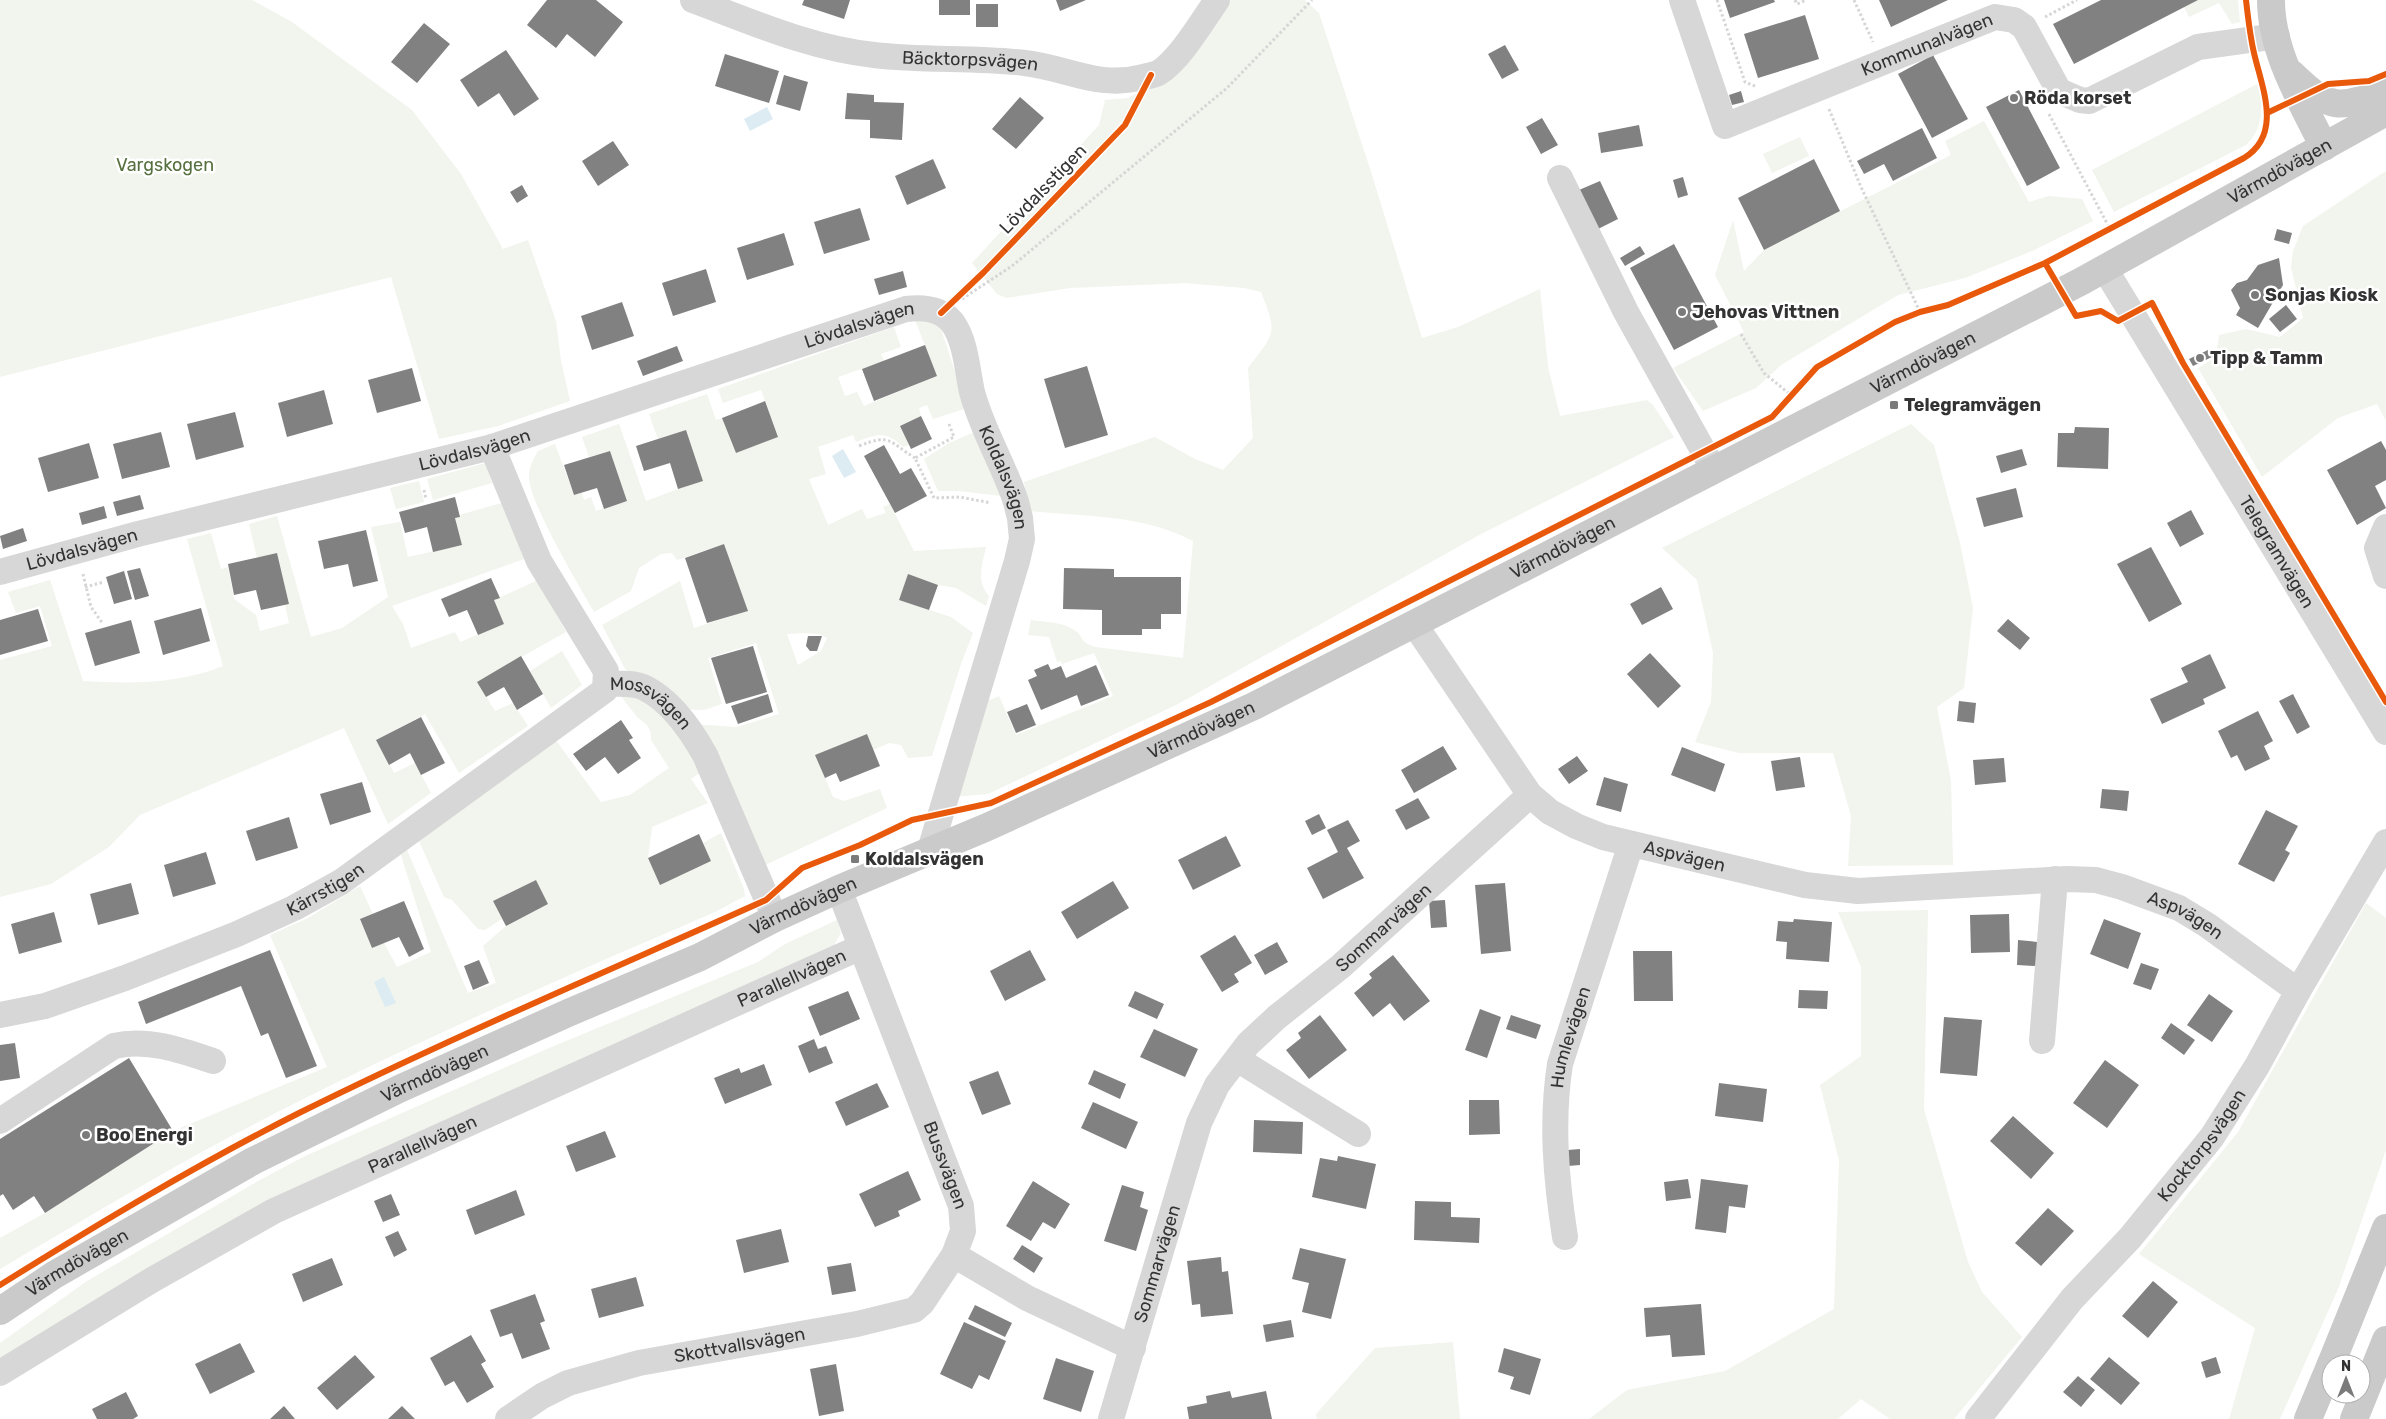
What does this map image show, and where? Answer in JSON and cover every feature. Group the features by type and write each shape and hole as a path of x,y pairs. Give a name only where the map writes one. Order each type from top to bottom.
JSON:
{"main road":[{"path":"2271,0 2277,36 2286,68 2324,147"},
{"path":"2286,68 2310,92 2338,104 2352,104 2386,91"},
{"name":"Värmdövägen","path":"0,1311 54,1275 253,1161 399,1089 559,1016 700,957 775,918 839,888 985,828 1254,706 2105,269 2386,112"},
{"path":"2335,1354 2386,1228"},
{"path":"2354,1419 2386,1340"},
{"path":"2308,1419 2321,1388"}],"street":[{"name":"Bäcktorpsvägen","path":"693,0 799,40 848,51 875,56 1023,63 1095,80 1117,82 1157,73 1169,64 1188,42 1217,0"},
{"name":"Kommunalvägen","path":"1682,0 1725,126 1995,16 2014,20 2024,27"},
{"path":"2024,27 2060,91 2080,100 2089,101 2198,46 2277,36"},
{"path":"1560,178 1626,312 1714,470"},
{"name":"Telegramvägen","path":"2105,269 2386,732"},
{"name":"Lövdalsvägen","path":"0,572 154,530 492,448 906,309 920,307 941,313"},
{"name":"Koldalsvägen","path":"930,850 1007,600 1022,540 1018,510 1007,476 988,435 972,392 959,333 941,313"},
{"name":"Mossvägen","path":"492,448 540,560 606,671 606,684 628,684 644,687 664,701 680,718 705,755 775,918"},
{"path":"2386,527 2377,548 2386,576"},
{"name":"Aspvägen","path":"1415,624 1530,794 1550,812 1576,826 1631,844 1805,885 1858,891 2056,879 2096,880 2114,884 2179,908 2207,925 2298,991"},
{"name":"Kärrstigen","path":"0,1015 44,1006 125,978 237,934 294,908 341,882 605,690 606,684"},
{"name":"Sommarvägen","path":"1111,1419 1199,1123 1217,1085 1248,1044 1277,1017 1340,967 1530,794"},
{"name":"Kocktorpsvägen","path":"1978,1419 2072,1299 2130,1238 2212,1137 2257,1066 2298,991 2386,842"},
{"name":"Humlevägen","path":"1565,1237 1558,1190 1554,1135 1555,1094 1560,1064 1631,844"},
{"path":"2042,1041 2056,879"},
{"name":"Bussvägen","path":"839,888 961,1206 963,1231 954,1255"},
{"name":"Parallellvägen","path":"0,1373 152,1280 274,1212 861,948"},
{"path":"0,1121 114,1046 128,1043 157,1045 213,1060"},
{"path":"1237,1059 1358,1134"},
{"path":"954,1255 1028,1298 1132,1348"},
{"name":"Skottvallsvägen","path":"508,1419 542,1396 568,1383 639,1363 857,1324 914,1310 922,1303 954,1255"}],"path":[{"path":"941,313 1012,266 1227,88 1312,0"},
{"path":"1717,0 1745,82 1757,86 1760,94"},
{"path":"1796,0 1797,4 1806,0"},
{"path":"1854,0 1873,43"},
{"path":"2024,27 2077,0"},
{"path":"1820,88 1861,187 1920,312"},
{"path":"2102,233 2118,225"},
{"path":"941,313 977,279"},
{"path":"1912,316 1929,310"},
{"path":"1741,334 1764,373 1794,393 1785,403"},
{"path":"915,458 954,437 948,424"},
{"path":"859,446 875,439 884,438 915,458 934,498 960,497 993,504"},
{"path":"85,568 82,576 91,607 103,624"},
{"path":"85,587 104,582"}],"green space":[{"name":"Vargskogen","path":"0,0 252,0 292,22 412,110 461,174 503,249 528,240 556,321 561,361 570,401 498,426 439,439 391,277 0,377"},
{"path":"1231,0 1305,0 1319,13 1372,175 1422,338 1458,327 1540,289 1548,367 1560,416 1647,400 1653,405 1674,437 1481,534 1178,704 988,794 952,797 983,703 999,696 1016,735 1113,696 1094,653 1062,664 1061,661 1057,662 1049,637 1028,635 1031,620 1069,627 1077,632 1086,643 1095,647 1183,658 1193,541 1174,532 1134,521 1029,511 1024,482 1155,437 1195,459 1223,470 1253,438 1248,368 1264,347 1271,333 1270,317 1261,292 1244,288 1185,283 1070,288 1006,298 997,294 972,263 1099,125 1105,100 1128,98 1172,74 1201,42"},
{"path":"2198,0 2238,0 2240,22 2232,24 2219,3 2189,17 2184,7"},
{"path":"2257,84 2261,101 2259,124 2252,139 2246,145 2114,212 2092,170"},
{"path":"1984,121 2029,202 2049,196 2082,199 2093,221 2032,251 1965,278 1898,295 1781,365 1756,388 1703,411 1673,368 1744,332 1715,275 1733,220 1744,271 1764,250 1951,155 1945,141"},
{"path":"1800,137 1809,156 1772,173 1763,154"},
{"path":"2386,171 2386,421 2377,404 2338,418 2262,477 2198,368 2216,357 2219,335 2246,329 2280,337 2303,318 2291,267 2293,251 2303,226"},
{"path":"915,320 939,323 967,408 933,419 927,405 919,408 921,416 900,426 909,445 903,447 886,436 870,437 856,442 853,435 818,447 826,474 809,479 828,525 862,509 867,519 886,513 883,507 890,504 914,551 986,547 981,579 982,585 989,596 986,606 956,588 938,585 908,575 899,600 951,617 973,633 961,664 932,756 908,758 901,745 889,743 873,750 867,734 816,755 833,797 844,801 880,789 887,808 761,867 692,724 737,727 779,714 756,643 708,658 722,704 704,710 683,709 625,669 602,625 680,581 694,628 747,611 724,544 677,560 672,553 661,554 639,568 631,591 594,612 556,544 537,504 529,476 533,460 538,451 555,444 574,495 582,493 584,500 591,497 596,511 627,501 610,451 589,457 582,437 619,424 646,501 678,489 686,430 658,439 649,414 707,394 716,420 722,418 736,453 778,436 761,390 723,403 718,389 894,327 901,347 881,354 884,361 838,377 845,396 857,392 864,406 937,376","holes":["787,634 819,634 827,638 821,651 798,665"]},
{"path":"1911,424 1934,445 1960,543 1973,608 1964,688 1937,707 1951,781 1953,865 1848,866 1851,816 1833,753 1739,753 1695,742 1711,702 1713,653 1697,580 1662,548"},
{"path":"977,431 1001,496 959,491 938,491 924,459 949,443"},
{"path":"485,463 492,483 433,500 427,479"},
{"path":"419,481 424,502 396,509 390,488"},
{"path":"505,502 527,558 392,606 403,624 411,648 455,632 460,642 504,624 494,600 538,580 566,632 477,682 495,711 513,703 528,726 459,773 425,714 376,740 394,773 415,763 431,793 388,824 344,728 140,815 109,847 51,884 0,897 0,660 52,646 40,606 16,613 8,592 50,580 83,681 136,682 189,676 223,666 187,539 211,533 221,569 228,567 234,599 256,615 260,631 289,623 285,605 289,604 277,553 257,558 249,524 277,516 311,637 342,628 388,597 371,527 400,522 408,557 462,545 455,518 460,517 459,515"},
{"path":"562,651 582,685 551,708 530,671"},
{"path":"617,691 638,693 679,729 700,773 691,779 708,803 652,827 648,858 660,884 711,861 703,843 721,833 744,889 745,896 715,912 416,1044 299,1101 180,1164 0,1269 0,1238 45,1213 173,1131 327,1067 270,935 308,918 360,886 373,914 360,920 372,948 384,943 397,967 431,952 401,855 407,850 468,993 496,983 483,946 506,926 548,904 536,880 494,901 502,919 485,930 478,929 452,900 444,897 419,841 555,739 601,802 630,795 669,768 651,740 651,733 647,725 637,717"},
{"path":"2366,903 2386,918 2386,1150 2338,1289 2280,1419 2229,1419 2255,1328 2139,1254 2238,1132"},
{"path":"1928,910 1924,1109 1968,1262 1982,1292 2022,1337 1954,1419 1890,1419 1861,1399 1838,1419 1589,1419 1627,1390 1725,1371 1834,1309 1839,1161 1820,1085 1861,1056 1861,967 1838,912"},
{"path":"837,920 841,933 831,950 683,1018 0,1362 0,1343 87,1281 258,1181 305,1156 549,1048 758,962 785,944"},
{"path":"1453,1342 1460,1419 1317,1419 1316,1414 1375,1348"}],"shaded area":[{"path":"767,107 773,119 750,131 744,119"},
{"path":"843,449 856,472 844,478 832,456"},
{"path":"384,977 396,1003 385,1007 374,982"}],"building":[{"path":"547,0 596,0 623,22 595,57 567,34 556,48 527,25"},
{"path":"804,0 850,0 844,19 802,5"},
{"path":"939,0 970,0 970,15 939,15"},
{"path":"1056,0 1086,0 1060,11"},
{"path":"1724,0 1774,0 1775,2 1730,18"},
{"path":"1879,0 1948,0 1891,27"},
{"path":"2101,0 2198,0 2074,64 2053,24"},
{"path":"976,4 998,4 998,27 976,27"},
{"path":"1805,15 1819,59 1758,78 1744,34"},
{"path":"424,23 450,44 417,83 391,62"},
{"path":"1505,45 1519,70 1502,79 1488,54"},
{"path":"506,50 539,99 514,116 499,93 478,107 460,80"},
{"path":"725,54 779,71 769,103 715,86"},
{"path":"1933,55 1968,119 1932,138 1898,74"},
{"path":"784,75 808,82 800,111 776,104"},
{"path":"2019,90 2060,168 2027,186 1986,107"},
{"path":"1741,91 1744,102 1732,105 1729,95"},
{"path":"847,93 874,95 874,102 904,103 902,140 870,138 870,120 845,119"},
{"path":"1020,97 1044,118 1016,149 992,129"},
{"path":"1542,118 1558,145 1541,154 1526,127"},
{"path":"1639,125 1643,146 1601,153 1598,133"},
{"path":"1922,128 1937,158 1893,181 1884,164 1864,174 1857,161"},
{"path":"613,141 629,165 598,186 582,161"},
{"path":"933,159 946,188 907,205 895,176"},
{"path":"1814,159 1840,211 1764,250 1738,198"},
{"path":"1683,177 1688,195 1678,198 1673,180"},
{"path":"1600,181 1618,219 1598,229 1579,190"},
{"path":"522,185 528,196 517,203 510,192"},
{"path":"860,208 870,240 824,254 814,222"},
{"path":"2277,229 2292,233 2289,244 2274,240"},
{"path":"784,233 794,265 747,280 737,248"},
{"name":"Jehovas Vittnen","path":"1674,244 1718,327 1674,350 1630,268"},
{"path":"1640,246 1645,254 1625,266 1620,258"},
{"name":"Sonjas Kiosk","path":"2279,258 2283,285 2258,328 2236,315 2240,308 2231,290 2237,283 2247,280 2258,265"},
{"path":"706,269 716,302 673,316 662,283"},
{"path":"903,271 907,287 879,295 874,279"},
{"path":"622,302 634,336 592,350 581,316"},
{"path":"2286,305 2297,319 2280,332 2269,319"},
{"path":"925,345 937,376 874,401 862,369"},
{"path":"677,346 683,361 643,376 637,361"},
{"name":"Tipp & Tamm","path":"2208,350 2212,357 2193,366 2189,359"},
{"path":"1087,366 1108,435 1065,448 1044,379"},
{"path":"412,368 421,401 377,413 368,380"},
{"path":"324,390 333,424 287,437 278,403"},
{"path":"765,401 778,437 736,453 722,418"},
{"path":"235,412 244,447 196,460 187,424"},
{"path":"921,416 932,439 911,449 900,426"},
{"path":"2075,427 2109,428 2108,469 2057,467 2058,433 2074,433"},
{"path":"686,430 703,481 678,489 670,463 644,471 636,446"},
{"path":"161,432 170,467 122,479 113,444"},
{"path":"2381,441 2386,450 2386,480 2375,486 2386,508 2357,525 2327,470"},
{"path":"89,443 99,478 48,492 38,458"},
{"path":"884,445 900,474 911,468 927,496 895,513 864,456"},
{"path":"2022,449 2027,465 2001,473 1996,456"},
{"path":"610,451 627,501 604,509 597,488 574,495 564,465"},
{"path":"2016,488 2023,517 1984,527 1976,498"},
{"path":"140,495 144,509 117,516 113,502"},
{"path":"455,497 460,517 455,518 462,545 433,552 427,527 405,533 399,512"},
{"path":"104,506 107,518 82,525 79,513"},
{"path":"2191,510 2204,534 2180,547 2167,523"},
{"path":"23,528 27,541 3,549 0,536"},
{"path":"366,530 378,581 353,587 348,564 324,569 318,541"},
{"path":"724,544 748,611 707,623 685,558"},
{"path":"2151,547 2182,604 2149,622 2117,564"},
{"path":"277,553 289,604 261,610 256,590 234,595 228,564"},
{"path":"140,568 149,596 135,600 127,571"},
{"path":"1064,568 1114,569 1114,577 1181,577 1181,614 1161,614 1161,629 1142,629 1142,635 1102,635 1102,610 1063,609"},
{"path":"124,571 132,599 114,604 106,577"},
{"path":"908,574 938,585 929,610 899,600"},
{"path":"491,578 500,598 494,600 504,624 478,635 467,610 449,617 441,599"},
{"path":"1661,587 1673,609 1642,625 1630,604"},
{"path":"201,608 210,641 163,655 154,621"},
{"path":"38,609 48,641 0,655 0,620"},
{"path":"2008,619 2030,638 2020,650 1997,631"},
{"path":"131,620 140,653 95,666 85,633"},
{"path":"808,636 822,636 817,651 810,651 806,646"},
{"path":"753,646 767,692 726,704 711,658"},
{"path":"1650,653 1681,686 1658,708 1627,674"},
{"path":"2210,654 2226,688 2203,699 2205,704 2162,724 2150,699 2188,682 2181,668"},
{"path":"521,656 543,694 517,710 504,687 486,697 477,682"},
{"path":"1048,664 1051,670 1061,666 1066,678 1096,665 1109,695 1081,706 1077,695 1041,710 1028,680 1037,676 1034,670"},
{"path":"768,694 773,712 738,724 731,706"},
{"path":"2293,694 2310,727 2297,734 2279,701"},
{"path":"1959,701 1976,703 1974,723 1957,721"},
{"path":"1027,704 1036,725 1016,733 1007,712"},
{"path":"2258,711 2273,741 2264,746 2270,759 2245,771 2237,755 2231,758 2218,731"},
{"path":"421,717 445,763 421,775 410,753 389,765 376,740"},
{"path":"621,720 633,738 629,740 641,758 618,774 605,757 586,771 573,754"},
{"path":"867,734 880,766 840,782 836,773 825,778 815,755"},
{"path":"1443,746 1457,769 1414,793 1401,770"},
{"path":"1682,747 1725,764 1715,792 1671,775"},
{"path":"1577,756 1588,771 1569,784 1558,769"},
{"path":"1800,757 1805,787 1776,791 1771,761"},
{"path":"2004,758 2006,782 1975,785 1973,760"},
{"path":"1604,777 1628,784 1621,812 1596,805"},
{"path":"362,782 371,812 330,825 320,794"},
{"path":"2102,789 2129,791 2127,811 2100,808"},
{"path":"1418,798 1430,818 1406,830 1395,810"},
{"path":"2266,810 2298,826 2285,850 2290,853 2274,882 2238,864"},
{"path":"1319,814 1326,828 1312,835 1305,821"},
{"path":"289,817 298,848 256,861 246,831"},
{"path":"1348,820 1360,841 1347,848 1364,878 1323,899 1307,868 1338,852 1327,830"},
{"path":"699,834 711,861 660,885 648,858"},
{"path":"1226,836 1241,866 1193,890 1178,860"},
{"path":"206,852 216,884 173,897 164,865"},
{"path":"536,880 548,904 506,926 493,901"},
{"path":"1113,881 1129,908 1077,939 1061,912"},
{"path":"131,883 139,914 98,925 90,894"},
{"path":"1505,883 1511,951 1481,954 1475,885"},
{"path":"1445,900 1447,927 1431,928 1429,901"},
{"path":"404,901 424,949 409,957 399,937 372,948 360,919"},
{"path":"54,912 62,942 19,954 11,924"},
{"path":"2009,914 2010,952 1971,953 1970,915"},
{"path":"1794,919 1832,922 1829,962 1786,959 1787,942 1776,941 1778,921 1793,922"},
{"path":"2104,919 2141,933 2128,969 2090,954"},
{"path":"1235,935 1252,963 1234,974 1239,982 1222,992 1200,956"},
{"path":"2018,940 2038,942 2036,966 2017,965"},
{"path":"1277,942 1288,962 1265,975 1254,955"},
{"path":"270,950 317,1066 286,1078 268,1033 261,1036 241,986 146,1024 138,1002"},
{"path":"1030,950 1046,980 1005,1001 990,971"},
{"path":"1633,951 1672,951 1673,1001 1634,1001"},
{"path":"1393,955 1430,1001 1404,1021 1390,1003 1373,1017 1354,993 1372,978 1369,974"},
{"path":"479,960 489,983 473,990 464,966"},
{"path":"2141,963 2159,969 2151,990 2133,984"},
{"path":"1799,990 1828,991 1827,1009 1798,1008"},
{"path":"848,991 860,1019 820,1036 808,1007"},
{"path":"1135,991 1164,1004 1157,1019 1128,1006"},
{"path":"2209,994 2233,1011 2212,1042 2187,1025"},
{"path":"1480,1009 1501,1017 1487,1058 1465,1050"},
{"path":"1320,1015 1347,1050 1309,1079 1286,1050 1301,1038 1298,1033"},
{"path":"1511,1015 1541,1025 1536,1039 1506,1029"},
{"path":"1944,1017 1982,1020 1977,1076 1940,1073"},
{"path":"2171,1023 2195,1040 2184,1055 2161,1038"},
{"path":"1154,1029 1198,1049 1185,1077 1140,1057"},
{"path":"814,1039 818,1049 826,1046 833,1063 809,1073 798,1046"},
{"path":"15,1043 20,1078 0,1081 0,1045"},
{"name":"Boo Energi","path":"129,1058 173,1131 45,1213 34,1196 13,1210 3,1194 0,1196 0,1139"},
{"path":"2105,1060 2139,1085 2107,1128 2073,1103"},
{"path":"764,1064 772,1085 725,1104 714,1078 739,1068 741,1073"},
{"path":"1094,1070 1126,1084 1120,1099 1088,1084"},
{"path":"998,1071 1011,1104 982,1115 969,1082"},
{"path":"877,1083 889,1107 846,1126 835,1102"},
{"path":"1719,1083 1767,1089 1763,1122 1715,1116"},
{"path":"1469,1100 1499,1100 1500,1134 1469,1135"},
{"path":"1093,1102 1138,1122 1126,1149 1081,1128"},
{"path":"2013,1116 2054,1153 2031,1179 1990,1141"},
{"path":"1254,1120 1303,1122 1302,1154 1253,1152"},
{"path":"605,1131 616,1157 576,1172 566,1146"},
{"path":"1580,1149 1580,1165 1568,1166 1568,1150"},
{"path":"1338,1156 1376,1164 1366,1209 1312,1197 1320,1158 1337,1161"},
{"path":"908,1171 921,1200 898,1211 900,1216 875,1227 859,1194"},
{"path":"1688,1179 1691,1198 1666,1201 1664,1182"},
{"path":"1701,1179 1748,1185 1745,1208 1729,1206 1726,1233 1695,1229"},
{"path":"1033,1181 1070,1204 1055,1229 1043,1222 1031,1241 1006,1226"},
{"path":"1122,1185 1144,1192 1140,1207 1148,1210 1136,1251 1104,1241"},
{"path":"516,1190 525,1215 475,1235 466,1210"},
{"path":"391,1194 400,1215 383,1222 374,1201"},
{"path":"1415,1201 1451,1202 1451,1217 1480,1218 1479,1243 1414,1240"},
{"path":"2048,1208 2074,1231 2041,1266 2015,1243"},
{"path":"781,1229 789,1262 744,1273 736,1240"},
{"path":"398,1231 407,1250 394,1257 385,1237"},
{"path":"1022,1245 1043,1258 1034,1273 1013,1259"},
{"path":"1300,1248 1346,1259 1331,1319 1302,1312 1309,1283 1292,1279"},
{"path":"1221,1257 1222,1272 1228,1271 1233,1314 1201,1317 1200,1304 1192,1305 1187,1261"},
{"path":"332,1258 343,1285 303,1302 292,1274"},
{"path":"851,1263 856,1291 832,1295 827,1267"},
{"path":"636,1277 644,1306 599,1318 591,1289"},
{"path":"2153,1281 2178,1302 2148,1338 2122,1316"},
{"path":"535,1294 545,1321 540,1323 550,1349 522,1359 512,1333 500,1337 490,1310"},
{"path":"1701,1304 1705,1355 1672,1357 1670,1335 1646,1337 1644,1308"},
{"path":"975,1305 1012,1323 1005,1337 968,1319"},
{"path":"1291,1320 1294,1337 1266,1342 1263,1325"},
{"path":"964,1322 1006,1341 989,1380 979,1375 972,1389 940,1374"},
{"path":"471,1335 486,1361 481,1364 494,1387 467,1403 454,1381 445,1386 430,1358"},
{"path":"240,1343 255,1372 210,1394 195,1364"},
{"path":"1504,1348 1541,1359 1530,1395 1510,1389 1514,1377 1498,1372"},
{"path":"355,1355 375,1377 337,1410 317,1388"},
{"path":"2109,1357 2140,1383 2121,1405 2090,1379"},
{"path":"2216,1357 2221,1373 2206,1378 2201,1362"},
{"path":"1056,1358 1094,1371 1081,1412 1043,1399"},
{"path":"836,1364 844,1411 819,1416 810,1369"},
{"path":"2078,1376 2095,1390 2081,1407 2063,1392"},
{"path":"1230,1391 1232,1398 1266,1391 1272,1419 1189,1419 1187,1407 1207,1403 1206,1396"},
{"path":"126,1392 138,1416 133,1419 97,1419 92,1409"},
{"path":"284,1406 295,1419 270,1419"},
{"path":"402,1406 415,1419 388,1419"}],"cycle path":[{"path":"0,1285 148,1196 223,1153 299,1113 531,1004 766,900 802,868 860,845 912,820 991,803 1211,702 1772,417 1817,367 1895,322 1920,312 1948,305 2045,263 2244,158 2256,148 2263,136 2267,110 2251,40 2246,0"},
{"path":"2267,113 2328,84 2369,81 2386,74"},
{"name":"Lövdalsstigen","path":"941,313 984,272 1125,125 1151,75"},
{"path":"2045,263 2076,316 2101,311 2118,321 2152,303 2183,363 2386,702"}],"place":[{"name":"Röda korset","path":"2014,98"},
{"name":"Sonjas Kiosk","path":"2255,295"},
{"name":"Jehovas Vittnen","path":"1682,312"},
{"name":"Tipp & Tamm","path":"2200,358"},
{"name":"Telegramvägen","path":"1894,405"},
{"name":"Koldalsvägen","path":"855,859"},
{"name":"Boo Energi","path":"86,1135"}]}
